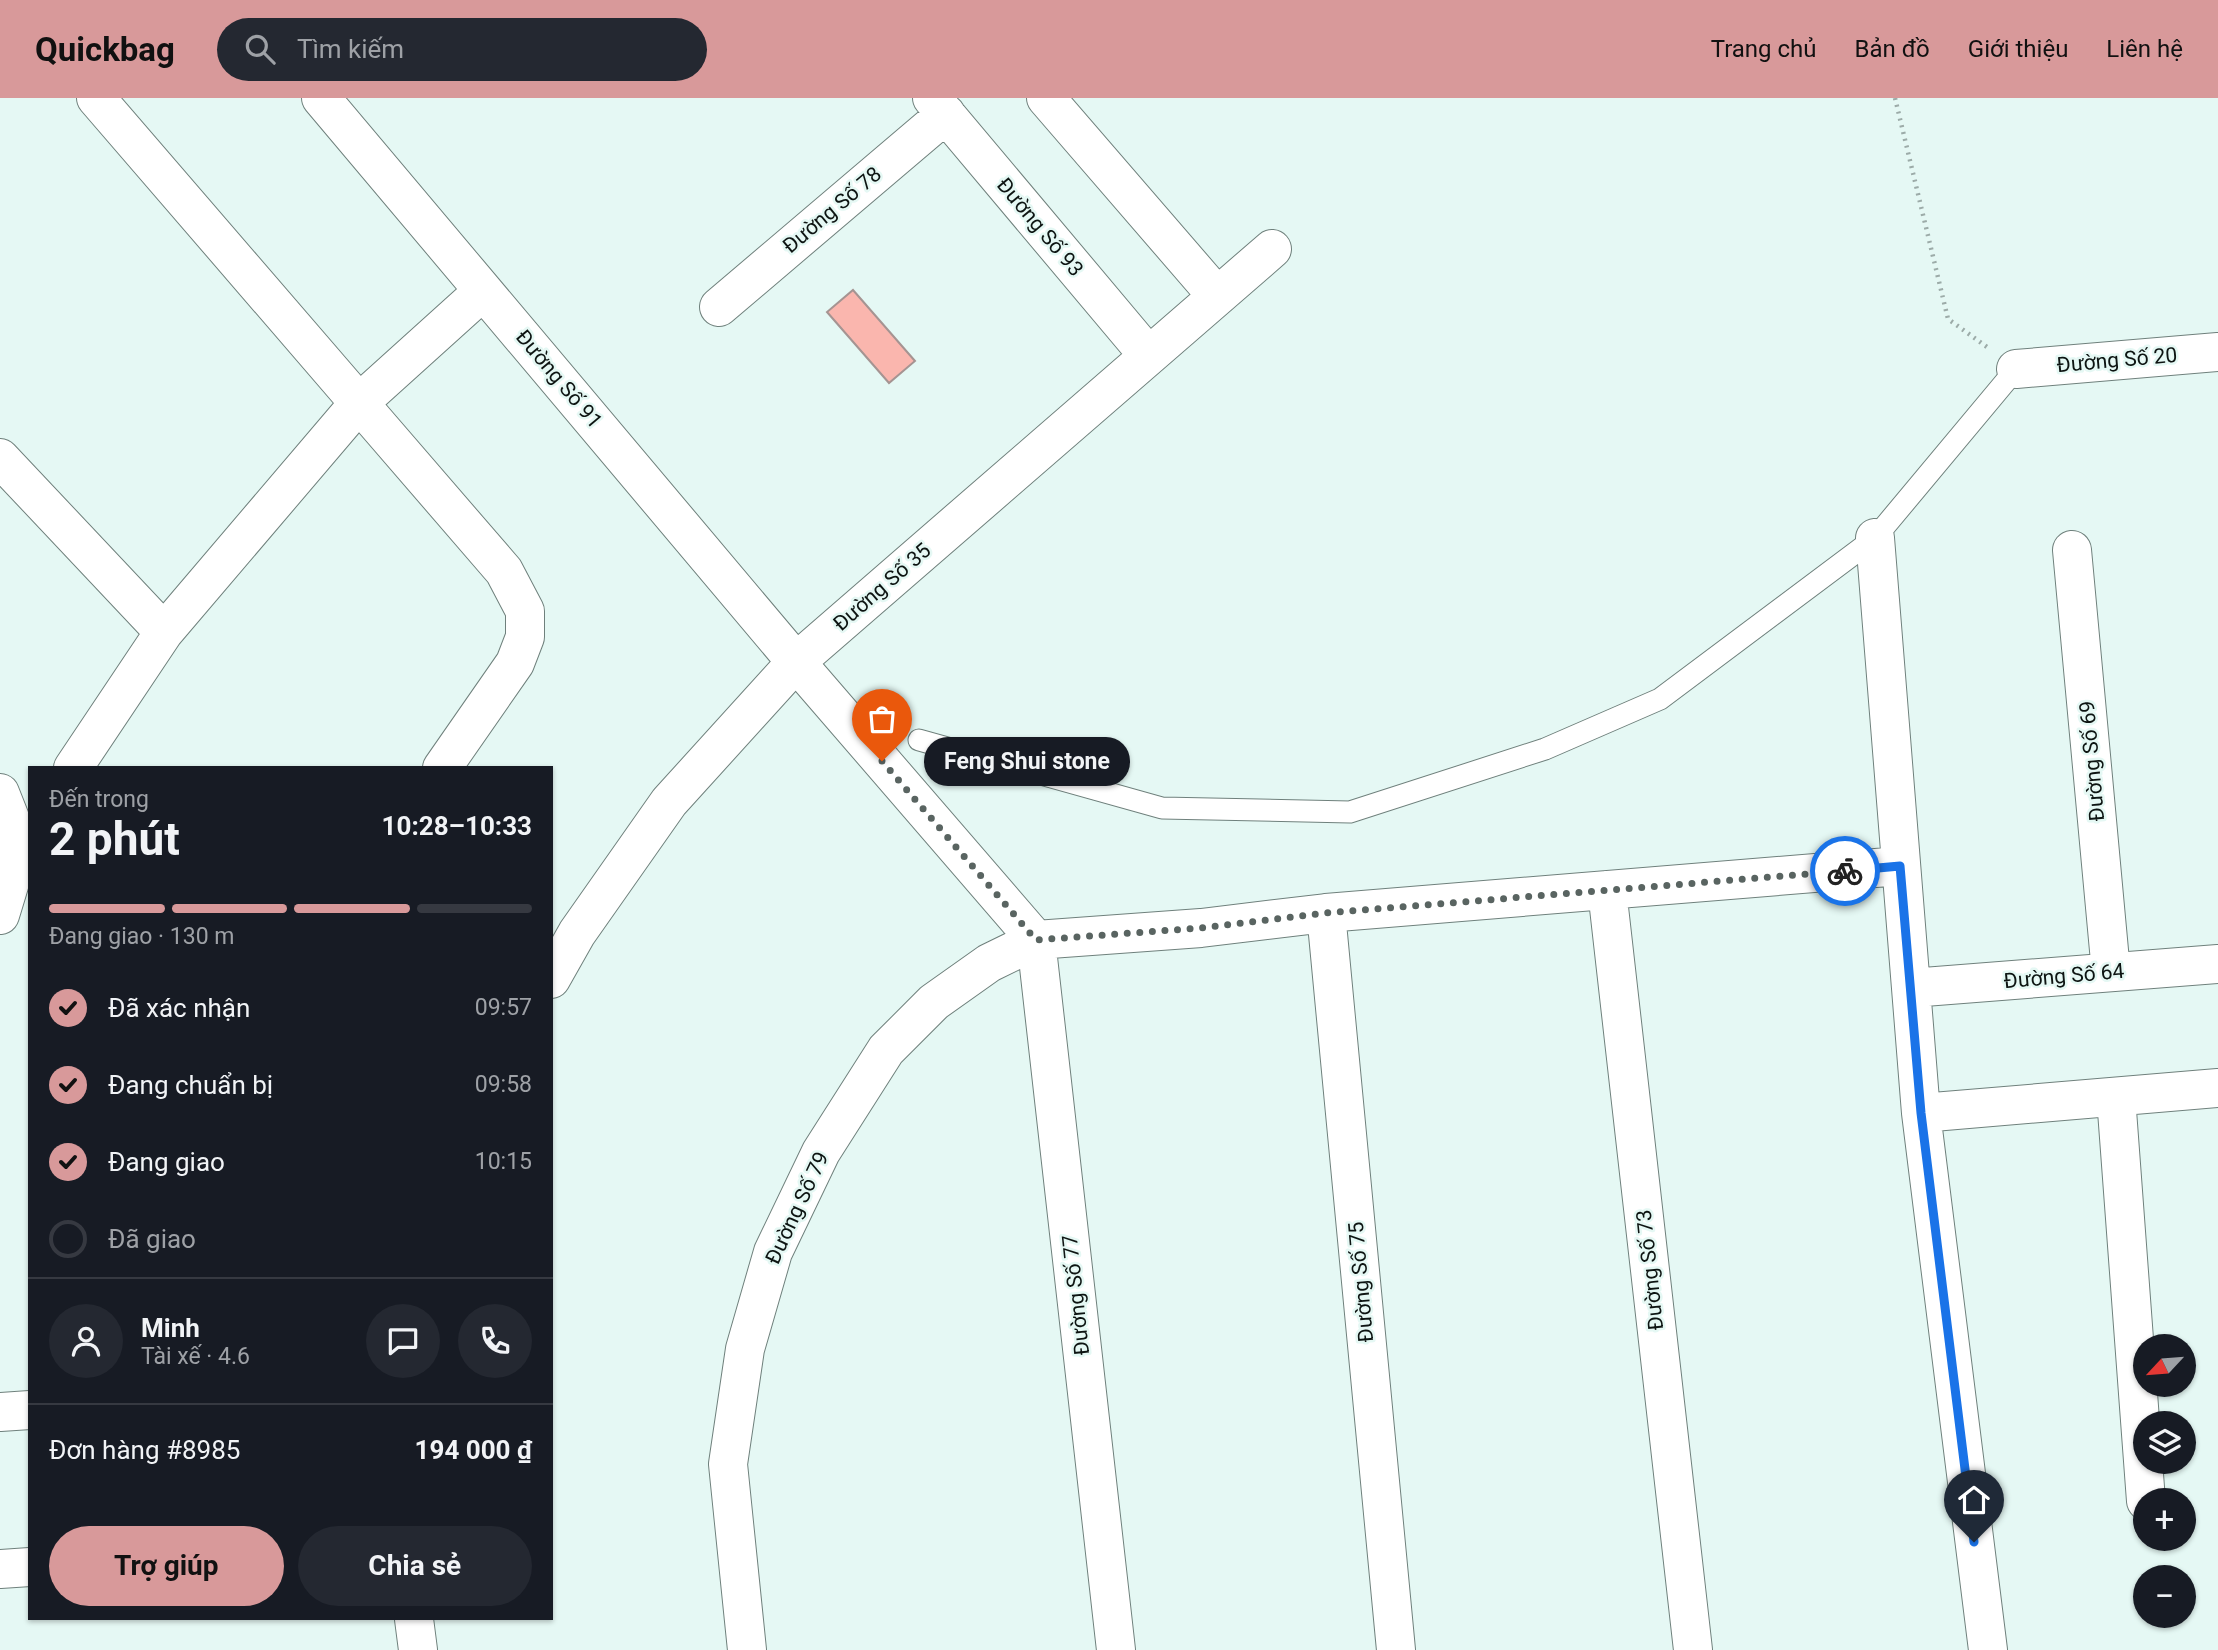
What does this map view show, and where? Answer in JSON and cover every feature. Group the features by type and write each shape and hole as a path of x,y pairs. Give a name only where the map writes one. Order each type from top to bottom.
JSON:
{"street":[{"path":"96,98 504,571 525,611 524,638 515,663 443,766"},
{"name":"Đường Số 91","path":"321,98 796,662 1036,940"},
{"path":"1046,98 1217,296"},
{"name":"Đường Số 78","path":"719,307 939,106"},
{"name":"Đường Số 93","path":"939,106 1148,355"},
{"name":"Đường Số 35","path":"553,975 577,933 669,802 796,662 1272,249"},
{"path":"74,766 164,632 359,403 482,292"},
{"name":"Đường Số 20","path":"2017,369 2218,352"},
{"path":"0,458 164,632"},
{"path":"1875,538 1921,1113 1988,1650"},
{"name":"Đường Số 69","path":"2072,550 2111,972"},
{"path":"0,793 17,843 0,915"},
{"path":"1036,940 1200,928 1326,913 1900,866"},
{"name":"Đường Số 73","path":"1607,890 1693,1650"},
{"name":"Đường Số 75","path":"1326,913 1396,1650"},
{"name":"Đường Số 79","path":"747,1650 728,1464 745,1349 773,1252 821,1152 886,1050 934,1002 989,963 1036,940"},
{"name":"Đường Số 77","path":"1036,940 1116,1650"},
{"name":"Đường Số 64","path":"1911,988 2218,964"},
{"path":"1921,1113 2218,1088"},
{"path":"2116,1097 2145,1488"},
{"path":"0,1412 28,1410"},
{"path":"0,1569 28,1567"},
{"path":"414,1620 418,1650"}],"lane":[{"path":"919,740 1162,808 1350,812 1545,749 1660,699 1875,538 2017,369"}],"path":[{"path":"1895,98 1948,319 2017,369"}],"building":[{"path":"853,290 915,361 889,383 827,312"}],"way so far":[{"path":"882,761 1036,940 1200,928 1326,913 1845,871"}],"place":[{"name":"Feng Shui stone","path":"882,761"}],"route":[{"path":"1845,871 1900,866 1921,1113 1974,1542"}]}
